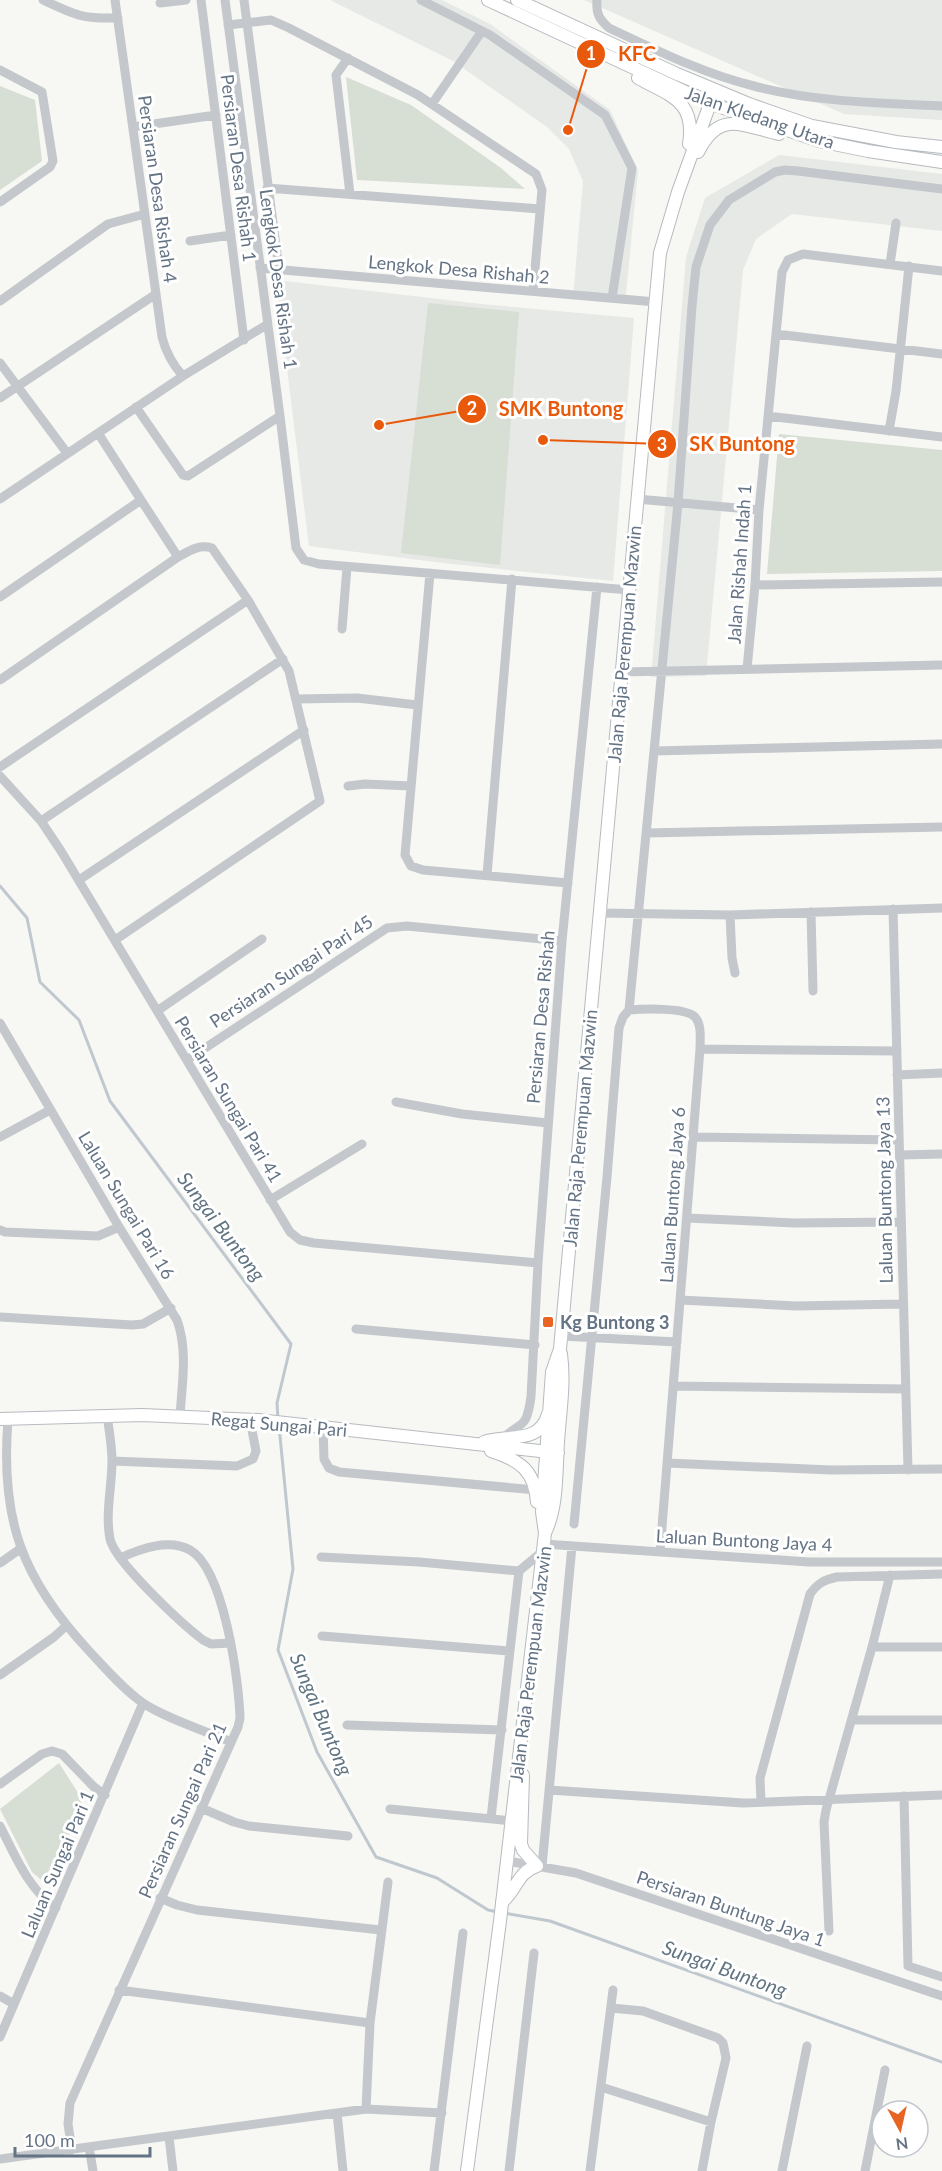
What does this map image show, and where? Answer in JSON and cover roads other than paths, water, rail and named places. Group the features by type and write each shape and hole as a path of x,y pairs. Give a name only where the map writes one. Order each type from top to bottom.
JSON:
{"main road":[{"name":"Jalan Kledang Utara","path":"488,0 709,103 819,141 942,162"},
{"name":"Jalan Kledang Utara","path":"517,0 715,90 812,126 896,142 942,147"},
{"path":"584,46 680,102 688,112 692,125 678,192"},
{"name":"Jalan Raja Perempuan Mazwin","path":"552,1453 550,1401 552,1372 560,1349 660,254 678,192 715,90"},
{"path":"678,192 711,130 722,124 734,124 819,141"},
{"path":"543,1537 552,1514 552,1453 563,1373 560,1349"},
{"path":"477,1445 488,1440 533,1434 546,1420 550,1401"},
{"name":"Regat Sungai Pari","path":"4,1419 107,1415 254,1420 552,1453"},
{"path":"477,1445 514,1460 526,1469 534,1481 543,1537"},
{"name":"Jalan Raja Perempuan Mazwin","path":"467,2171 512,1821 543,1537"},
{"path":"520,1747 524,1793 521,1844 526,1855 540,1866"},
{"path":"502,1904 524,1872 540,1866"}],"street":[{"path":"43,0 91,19 118,18"},
{"name":"Persiaran Desa Rishah 4","path":"115,0 166,352 183,376"},
{"path":"160,3 186,0"},
{"name":"Persiaran Desa Rishah 1","path":"201,0 244,340"},
{"name":"Lengkok Desa Rishah 1","path":"225,0 296,548 304,560 347,567"},
{"name":"Lengkok Desa Rishah 1","path":"244,0 279,269"},
{"path":"421,0 482,31 605,115 632,168 612,298"},
{"path":"597,0 596,12 609,28 705,70 754,86 802,96 856,102 942,106"},
{"path":"228,25 271,20 418,94 536,174 542,190 533,291"},
{"path":"432,104 482,31"},
{"path":"348,58 336,75 350,194"},
{"path":"0,70 42,92 53,161 50,167 0,202"},
{"path":"133,127 216,115"},
{"path":"574,1524 593,1337 619,1028 623,1017 629,1010 647,833 678,503 696,267 710,225 718,211 729,200 775,172 798,171 942,189"},
{"path":"267,188 540,209"},
{"path":"0,301 108,224 145,214"},
{"path":"890,264 896,223"},
{"path":"190,241 231,235"},
{"name":"Jalan Rishah Indah 1","path":"747,669 759,510 782,272 788,260 803,254 942,271"},
{"path":"889,431 901,350 909,266"},
{"name":"Lengkok Desa Rishah 2","path":"261,268 656,302"},
{"path":"0,398 156,294"},
{"path":"0,499 183,376 268,324"},
{"path":"776,334 942,354"},
{"path":"0,363 68,453"},
{"path":"136,407 183,475 188,476 280,416"},
{"path":"768,416 942,437"},
{"path":"98,433 178,556"},
{"path":"637,499 759,510"},
{"path":"0,597 141,500"},
{"path":"0,681 178,556 198,547 212,548 248,600 289,671 320,801 115,940"},
{"path":"342,629 347,567 629,590"},
{"path":"430,573 405,855 411,866 423,870 568,883"},
{"path":"486,875 512,579"},
{"path":"755,585 942,582"},
{"name":"Persiaran Desa Rishah","path":"503,1438 521,1427 527,1418 531,1397 537,1263 562,941 597,588"},
{"path":"0,767 248,600"},
{"path":"41,821 283,659"},
{"path":"622,672 942,665"},
{"path":"297,699 357,698 417,705"},
{"path":"79,880 304,730"},
{"path":"654,751 942,744"},
{"name":"Persiaran Sungai Pari 41","path":"0,776 41,821 79,880 290,1232 300,1240 537,1263"},
{"path":"348,786 365,784 411,786"},
{"path":"647,833 942,827"},
{"path":"599,913 730,915 942,908"},
{"name":"Laluan Buntong Jaya 13","path":"893,909 908,1470"},
{"path":"811,912 813,991"},
{"path":"730,915 735,973"},
{"name":"Persiaran Sungai Pari 45","path":"187,1060 387,928 407,926 562,941"},
{"path":"157,1011 262,939"},
{"name":"Laluan Buntong Jaya 6","path":"629,1010 688,1012 696,1018 700,1028 660,1552"},
{"name":"Laluan Sungai Pari 16","path":"1,1029 119,1227 171,1308 182,1332 183,1372 180,1416"},
{"path":"700,1050 897,1051"},
{"path":"897,1075 942,1073"},
{"path":"396,1102 462,1114 548,1124"},
{"path":"0,1137 50,1110"},
{"path":"693,1137 899,1140"},
{"path":"270,1200 362,1144"},
{"path":"900,1155 942,1154"},
{"path":"687,1218 794,1223 901,1222"},
{"path":"0,1230 98,1236 119,1227"},
{"path":"680,1300 796,1306 903,1304"},
{"path":"0,1317 132,1325 143,1324 171,1308"},
{"path":"356,1329 535,1345"},
{"path":"561,1336 677,1342"},
{"path":"673,1386 906,1389"},
{"path":"107,1415 112,1461 110,1540 117,1554 145,1587 203,1640 211,1644 230,1643"},
{"path":"4,1419 9,1526 51,1606 97,1659 143,1703 231,1742"},
{"path":"112,1461 237,1466 253,1459 256,1451 254,1420"},
{"path":"323,1426 324,1459 329,1468 339,1472 536,1490"},
{"path":"667,1463 820,1469 942,1469"},
{"path":"491,1818 519,1570 543,1537"},
{"name":"Laluan Buntong Jaya 4","path":"543,1537 572,1546 809,1562 942,1562"},
{"name":"Persiaran Sungai Pari 21","path":"72,2150 68,2124 70,2103 240,1718 230,1643 220,1601 207,1569 198,1555 188,1548 158,1546 117,1554"},
{"path":"540,1866 572,1546"},
{"path":"0,1563 20,1549"},
{"path":"321,1557 519,1570"},
{"path":"829,1931 825,1822 829,1798 890,1575"},
{"path":"761,1802 760,1778 810,1594 816,1585 823,1580 837,1577 942,1575"},
{"path":"0,1675 66,1626"},
{"path":"322,1636 509,1651"},
{"path":"872,1647 942,1647"},
{"name":"Laluan Sungai Pari 1","path":"0,2037 143,1703"},
{"path":"852,1720 942,1720"},
{"path":"347,1725 502,1730"},
{"path":"0,1784 42,1754 52,1751 62,1754 94,1787 105,1795"},
{"path":"549,1790 717,1802 942,1795"},
{"path":"904,1796 908,1966 942,1977"},
{"path":"201,1808 249,1826 348,1836"},
{"path":"390,1809 512,1821"},
{"path":"0,1826 29,1880 39,1894 56,1908"},
{"name":"Persiaran Buntung Jaya 1","path":"507,1861 576,1874 942,1996"},
{"path":"366,2109 370,2022 388,1882"},
{"path":"160,1898 196,1910 381,1930"},
{"path":"434,2171 463,1933"},
{"path":"509,2171 534,1953"},
{"path":"119,1990 370,2022"},
{"path":"591,2171 613,1990"},
{"path":"0,1996 14,2004"},
{"path":"611,2008 643,2011 718,2038 723,2043 726,2058 702,2171"},
{"path":"782,2171 807,2046"},
{"path":"865,2171 885,2070"},
{"path":"601,2087 711,2122"},
{"path":"0,2159 366,2109 442,2113"},
{"path":"337,2113 343,2171"},
{"path":"169,2137 173,2171"},
{"path":"89,2147 93,2171"}],"waterway":[{"name":"Sungai Buntong","path":"0,886 27,918 40,982 79,1020 110,1101 291,1344 277,1403 278,1420"},
{"name":"Sungai Buntong","path":"279,1426 293,1569 278,1650 317,1752 376,1857 437,1878 488,1910 498,1912"},
{"name":"Sungai Buntong","path":"504,1913 550,1921 942,2062"}],"place":[{"name":"KFC","path":"568,130"},
{"name":"SMK Buntong","path":"379,425"},
{"name":"SK Buntong","path":"543,440"},
{"name":"Kg Buntong 3","path":"548,1322"}]}
